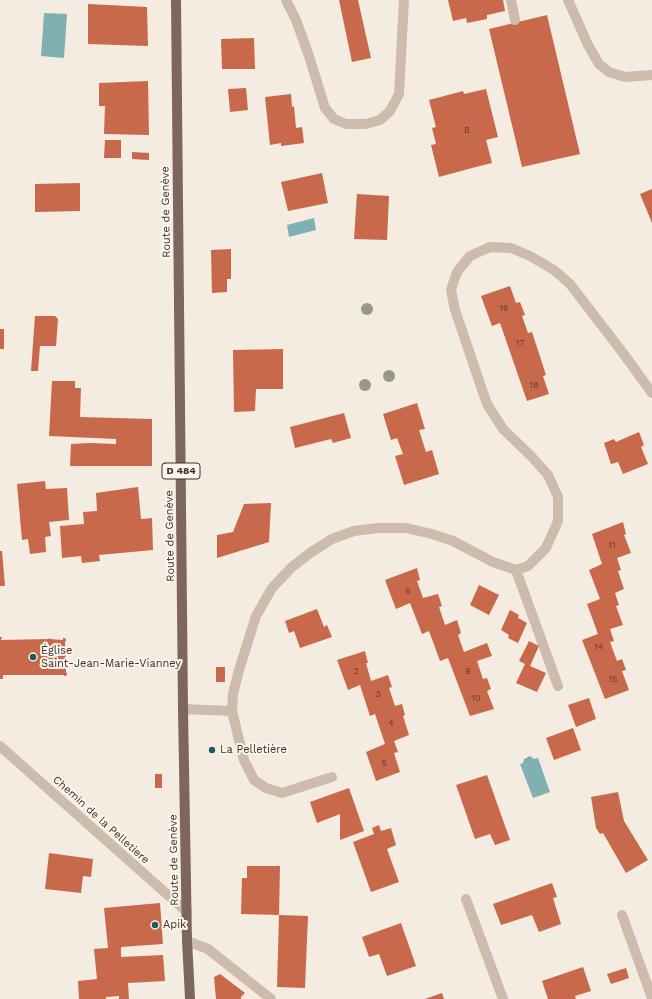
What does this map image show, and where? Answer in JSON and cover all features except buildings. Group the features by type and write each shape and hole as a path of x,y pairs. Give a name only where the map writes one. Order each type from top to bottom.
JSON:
{"main road":[{"name":"Route de Genève","path":"176,0 183,709 187,941 190,999"}],"street":[{"path":"286,0 296,20 325,108 334,120 346,124 366,124 380,120 390,111 399,94 404,0"},
{"path":"511,0 515,20"},
{"path":"568,0 588,45 599,64 609,72 625,77 652,75"},
{"path":"332,777 282,793 266,788 254,780 244,760 232,711 233,694 256,616 272,588 292,567 332,539 354,531 378,528 406,528 432,534 453,541 493,562 516,570 528,566 546,548 558,521 558,497 548,475 503,429 487,404 455,310 452,290 457,272 470,256 490,247 511,248 530,256 554,270 570,284 623,353 652,394"},
{"path":"516,570 558,686"},
{"path":"183,709 232,711"},
{"name":"Chemin de la Pelletiere","path":"0,746 187,912"},
{"path":"466,899 503,999"},
{"path":"622,915 652,998"},
{"path":"187,941 208,949 271,999"}],"water":[{"path":"44,13 67,14 64,58 41,56"},
{"path":"314,218 316,230 289,237 287,225"},
{"path":"530,756 534,759 538,758 550,792 533,798 520,764 523,763 524,759"}],"place":[{"name":"Église Saint-Jean-Marie-Vianney","path":"33,657"},
{"name":"La Pelletière","path":"212,750"},
{"name":"Apik","path":"155,925"}]}
